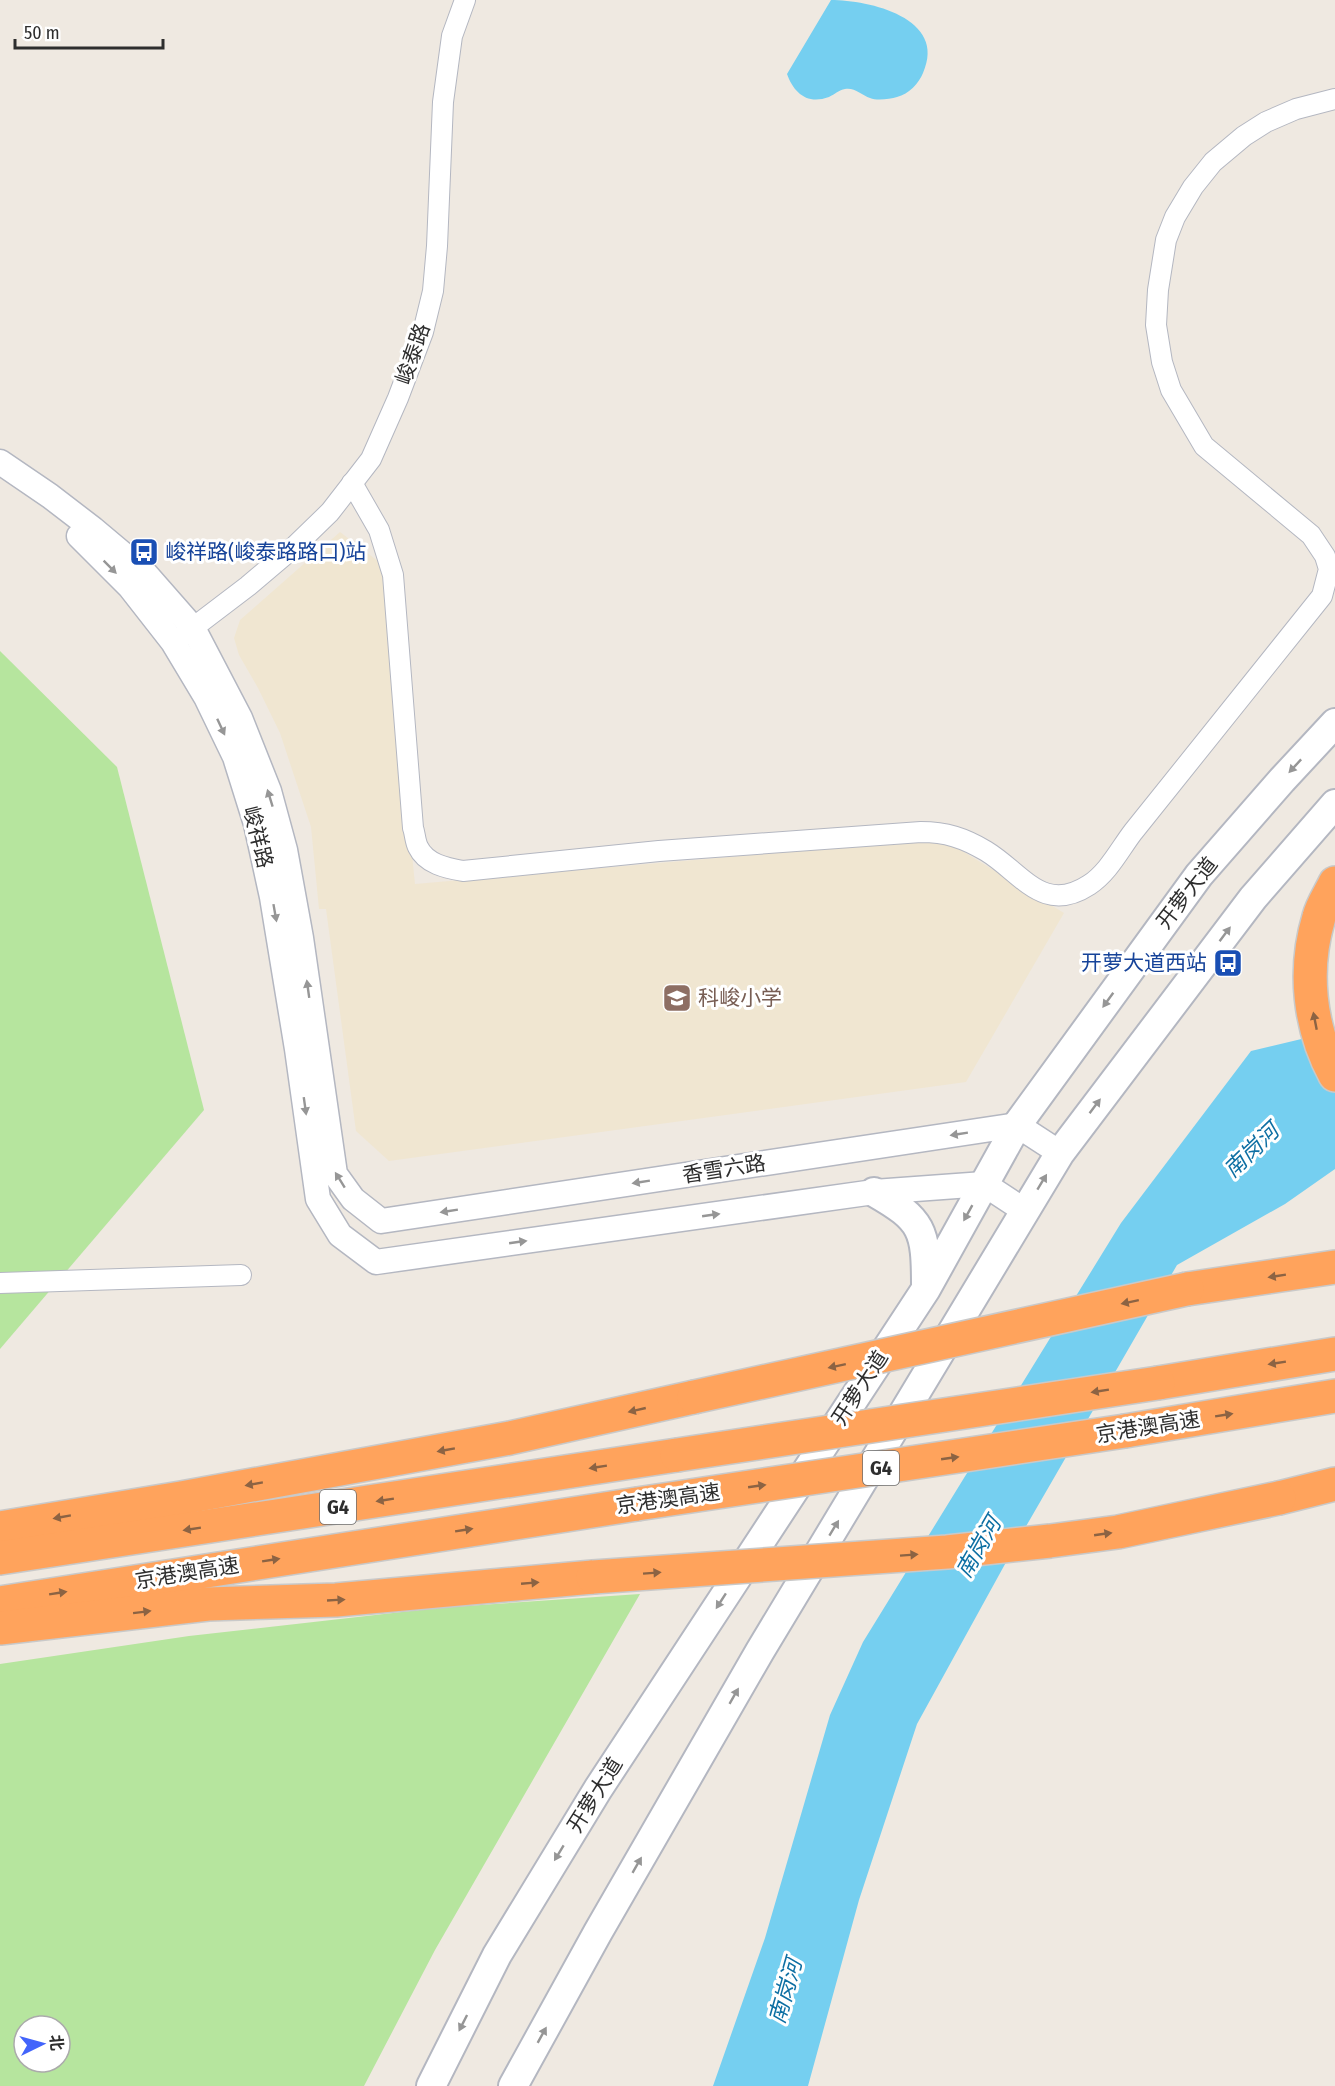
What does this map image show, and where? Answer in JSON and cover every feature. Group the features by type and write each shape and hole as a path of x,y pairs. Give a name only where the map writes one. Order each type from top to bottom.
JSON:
{"highway":[{"path":"1335,883 1319,916 1311,957 1310,989 1315,1025 1327,1061 1335,1075"},
{"path":"0,1528 181,1498 510,1438 1187,1289 1335,1267"},
{"name":"京港澳高速","path":"0,1558 1158,1383 1335,1354"},
{"name":"京港澳高速","path":"0,1603 1125,1431 1335,1396"},
{"path":"0,1628 208,1604 336,1600 593,1577 947,1552 1050,1541 1118,1532 1335,1484"}],"main road":[{"name":"开萝大道","path":"431,2086 497,1955 598,1789 926,1289 1017,1125 1198,875 1335,723"},
{"path":"513,2086 598,1932 760,1651 1059,1153 1253,898 1335,804"},
{"path":"874,1192 900,1207 913,1218 922,1234 926,1251 926,1289"}],"street":[{"name":"峻泰路","path":"173,642 248,586 294,547 330,512 371,459 423,332 433,291 443,102 452,36 465,0"},
{"path":"352,483 379,530 393,575 413,828 418,847 431,861 447,868 463,871 659,851 942,832 987,851 1031,886 1050,896 1069,895 1090,884 1108,866 1322,596 1327,582 1329,570 1325,556 1311,535 1204,446 1171,390 1162,362 1156,325 1158,290 1166,240 1175,217 1193,187 1213,162 1244,136 1266,122 1296,109 1335,99"},
{"name":"峻祥路","path":"0,462 85,522 143,571 193,628 240,718 269,791 285,850 301,938 335,1174 353,1199 381,1221"},
{"name":"峻祥路","path":"0,478 35,501 86,542 130,587 173,642 206,697 235,757 256,824 272,897 286,977 318,1200 340,1236 376,1262"},
{"path":"1017,1125 1059,1153"},
{"name":"香雪六路","path":"381,1221 1017,1125"},
{"path":"984,1184 1025,1211"},
{"name":"香雪六路","path":"376,1262 874,1192 984,1184"},
{"path":"0,1283 241,1275"}],"shaded area":[{"name":"科峻小学","path":"340,532 383,565 415,884 916,841 954,846 1064,913 966,1082 389,1161 356,1131 326,909 319,909 311,827 280,733 239,655 234,638 240,620"}],"green space":[{"path":"0,651 117,767 204,1110 0,1349"},
{"path":"640,1594 435,1950 364,2086 0,2086 0,1664 189,1636 437,1608"}],"water":[{"path":"831,0 865,4 883,9 901,16 915,26 925,38 928,54 923,73 913,88 901,96 880,100 848,89 829,97 814,99 802,96 793,87 787,74"},
{"name":"南岗河","path":"1335,1031 1335,1169 1285,1204 1177,1265 1021,1535 917,1724 859,1900 808,2086 713,2086 765,1938 830,1715 863,1642 1121,1223 1251,1051"}],"place":[{"name":"峻祥路(峻泰路路口)站","path":"144,552"},
{"name":"开萝大道西站","path":"1228,963"},
{"name":"科峻小学","path":"677,998"}]}
